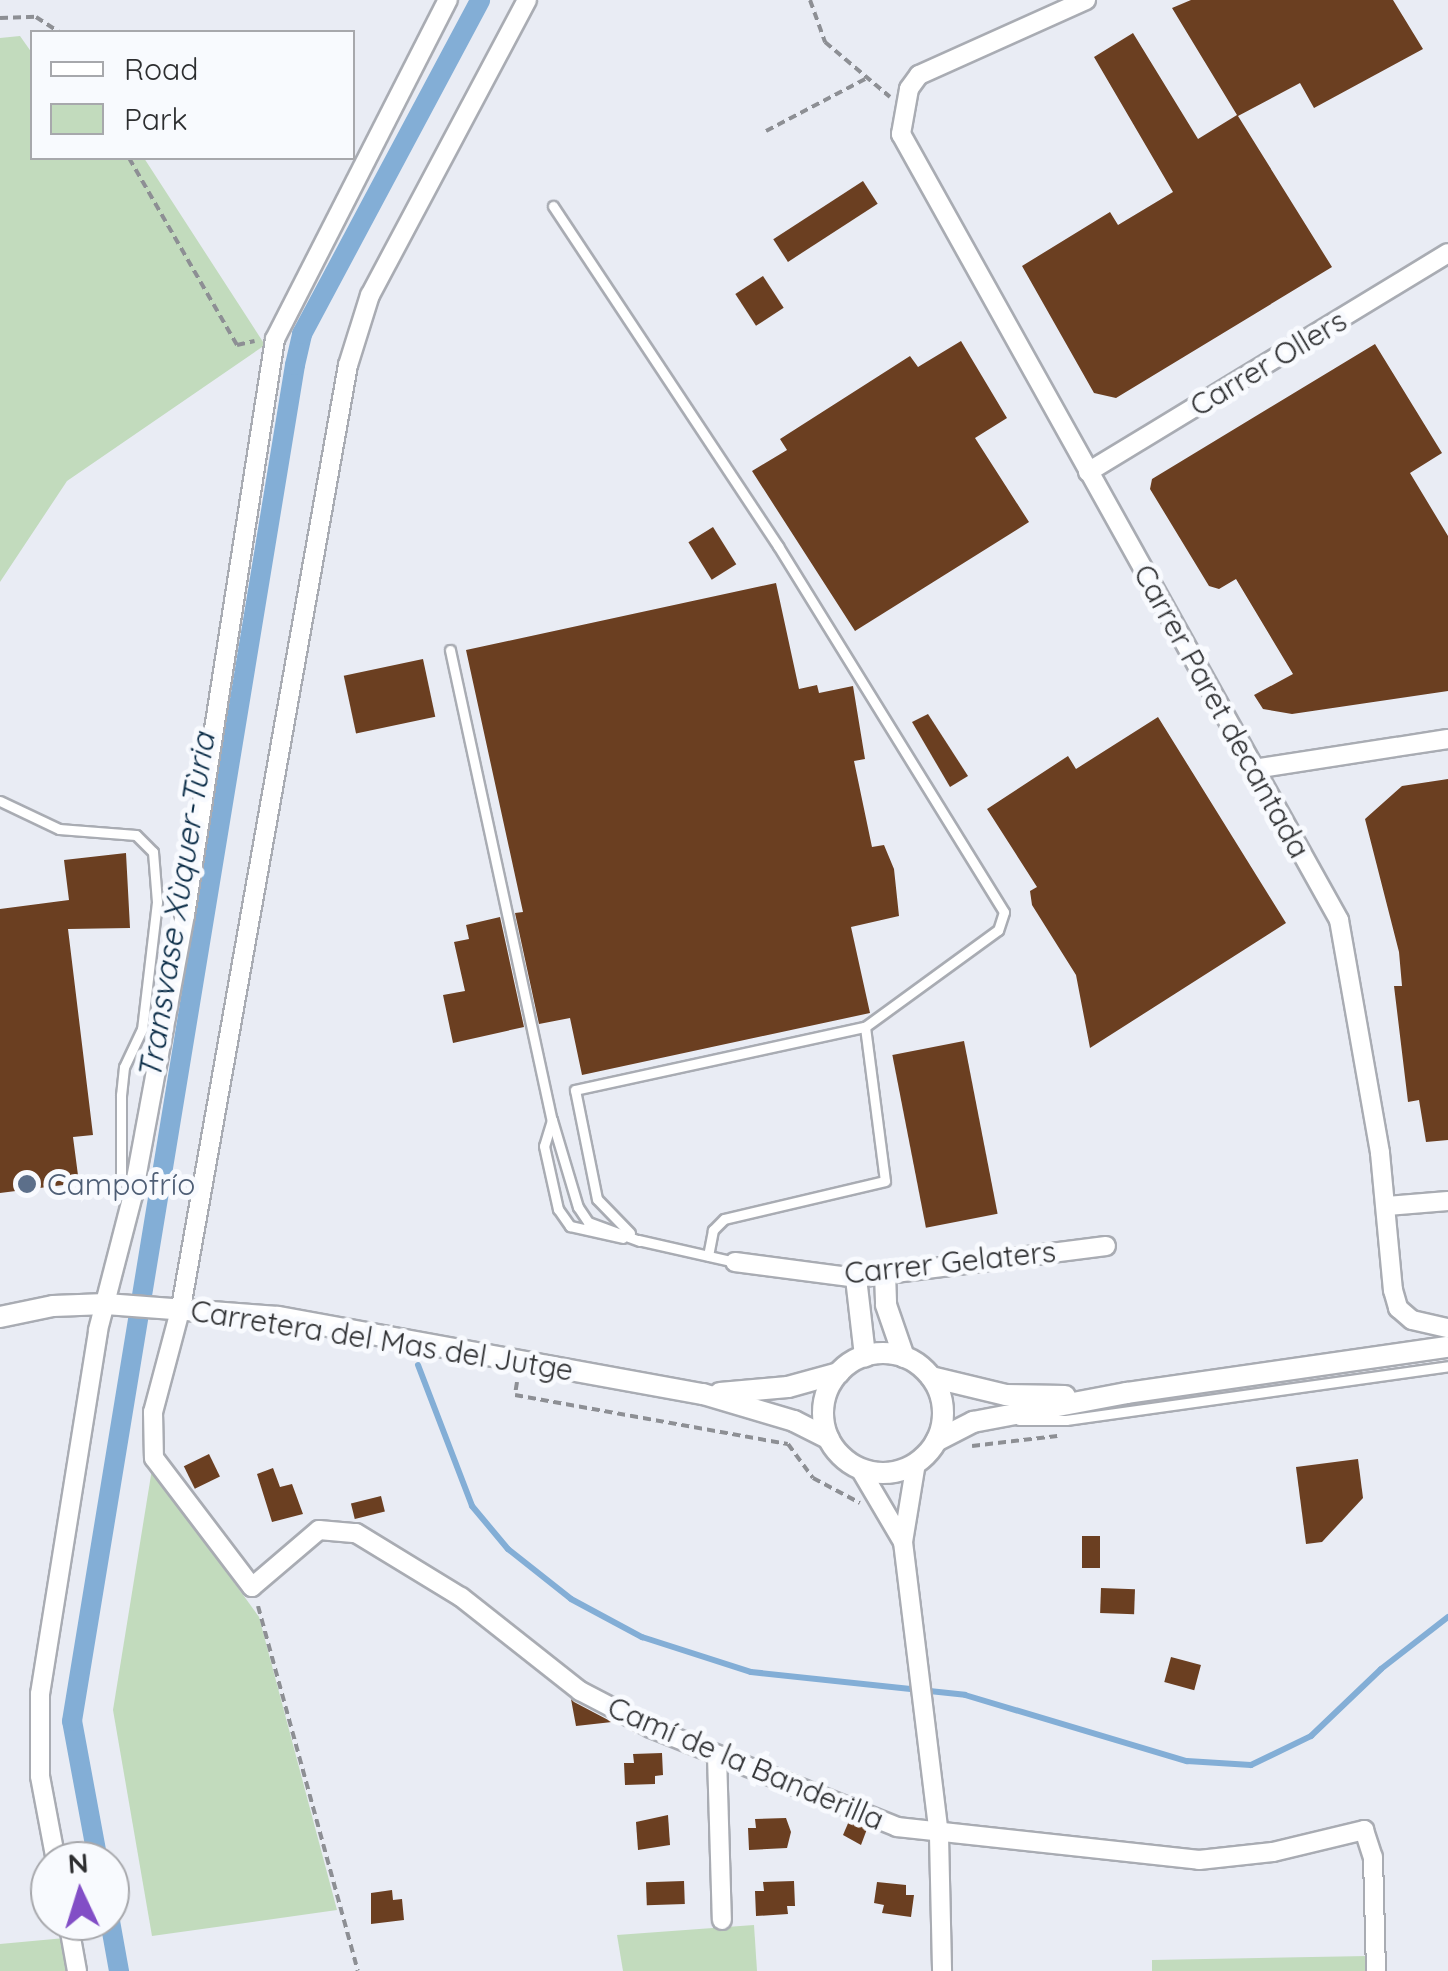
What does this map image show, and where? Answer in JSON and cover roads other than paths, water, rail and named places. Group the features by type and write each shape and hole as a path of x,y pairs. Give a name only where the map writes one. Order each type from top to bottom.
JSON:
{"street":[{"path":"53,1841 36,1728 133,1195 274,339 448,0"},
{"path":"174,1306 348,364 370,296 527,0"},
{"name":"Carrer Paret decantada","path":"1086,0 919,75 904,106 901,134 910,159 1339,920 1388,1206 1398,1308 1432,1328 1448,1328"},
{"name":"Carrer Ollers","path":"1088,472 1448,253"},
{"path":"1254,769 1448,739"},
{"path":"1388,1206 1448,1200"},
{"name":"Carrer Gelaters","path":"735,1262 856,1278 1106,1246"},
{"path":"885,1273 886,1304 904,1357"},
{"path":"856,1278 865,1356"},
{"name":"Carretera del Mas del Jutge","path":"0,1317 113,1305 174,1306 278,1317 703,1394 794,1421 829,1440"},
{"name":"Camí de la Banderilla","path":"174,1306 153,1412 151,1448 224,1559 252,1587 319,1530 356,1532 461,1597 580,1691 717,1756 897,1827 939,1836 1044,1839 1199,1860 1273,1852 1364,1830 1373,1856 1376,1971"},
{"path":"860,1469 894,1472 916,1464 936,1442 973,1422 1127,1392 1448,1347"},
{"path":"903,1542 860,1469 829,1440 825,1397 839,1372 865,1356 904,1357 930,1376 1006,1395 1127,1392"},
{"name":"Carretera del Mas del Jutge","path":"703,1394 788,1387 839,1372"},
{"path":"930,1376 943,1408 936,1442"},
{"path":"916,1464 903,1542 939,1836 942,1971"},
{"path":"717,1756 722,1920"},
{"path":"72,1941 77,1971"}],"lane":[{"path":"553,206 1001,899 998,930 865,1027 576,1090 597,1199 640,1240"},
{"path":"450,650 552,1120 588,1222 640,1240"},
{"path":"0,801 59,829 136,836 153,852 157,902 142,1029 124,1067 121,1095 121,1176 133,1195"},
{"path":"708,1256 713,1230 724,1219 885,1181 865,1027"},
{"path":"552,1120 544,1146 558,1209 570,1226 735,1262"},
{"path":"1007,1416 1066,1420 1448,1366"}],"waterway":[{"name":"Transvase Xùquer-Tùria","path":"94,1841 72,1721 295,365 302,334 480,0"},
{"path":"418,1365 472,1506 508,1549 571,1599 642,1637 751,1672 965,1695 1187,1761 1251,1765 1311,1736 1381,1669 1448,1617"},
{"name":"Transvase Xùquer-Tùria","path":"114,1941 119,1971"}],"place":[{"name":"Campofrío","path":"27,1184"}]}
